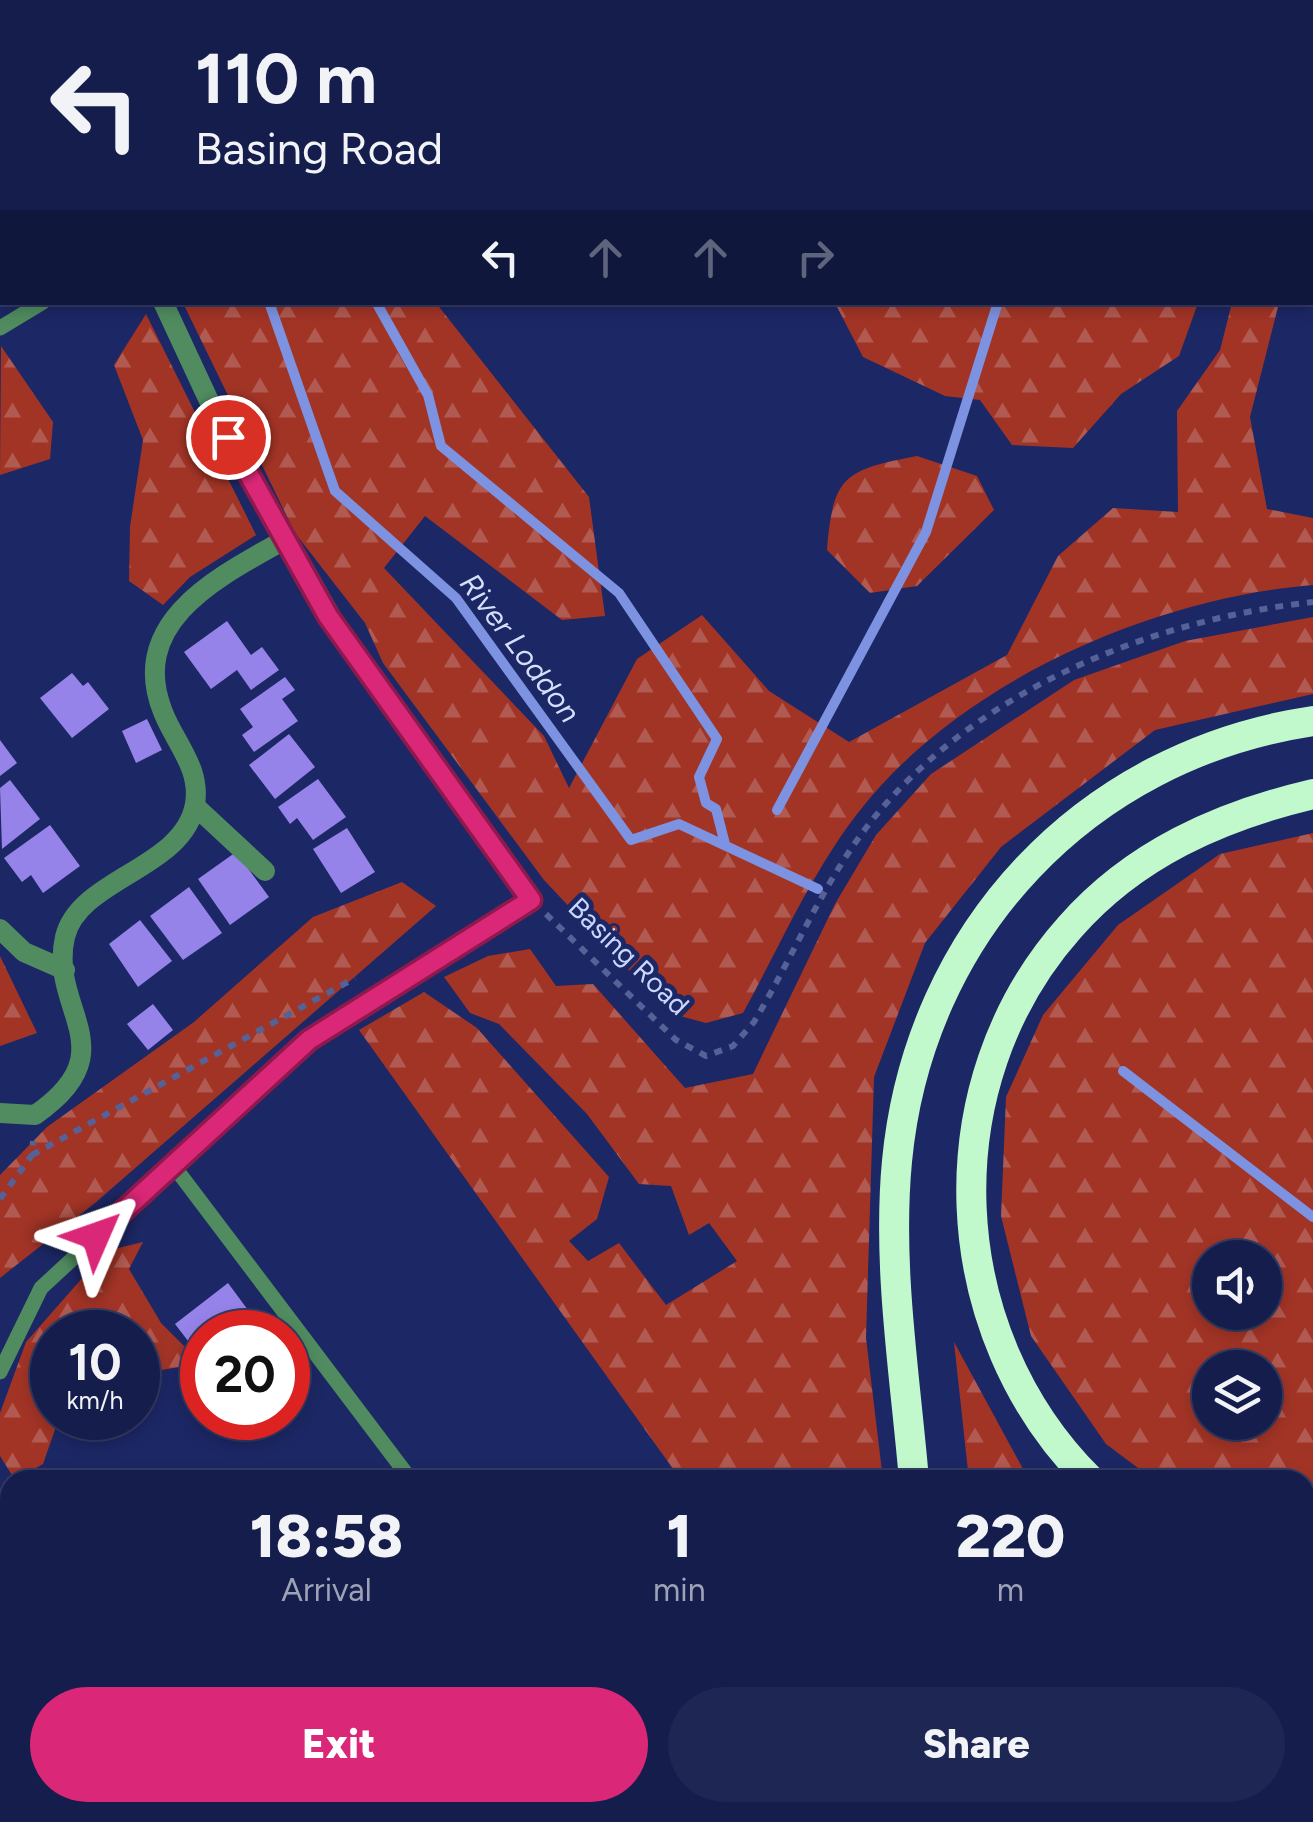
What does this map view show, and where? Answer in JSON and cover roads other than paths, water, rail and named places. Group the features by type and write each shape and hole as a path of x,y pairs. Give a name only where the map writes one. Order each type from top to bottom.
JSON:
{"highway":[{"path":"913,1470 896,1278 897,1164 913,1072 960,954 1028,866 1107,800 1170,763 1220,742 1313,721"},
{"path":"1082,1470 1030,1404 989,1318 975,1264 969,1214 972,1163 990,1069 1022,994 1069,928 1095,902 1164,849 1202,829 1313,794"}],"street":[{"name":"Basing Road","path":"164,305 284,540 340,634"},
{"path":"0,1113 35,1115 73,1080 83,1046 65,970 66,936 80,912 182,834 195,806 195,778 163,713 154,677 158,644 175,612 218,577 284,540"},
{"path":"195,806 265,870"},
{"path":"0,929 24,952 65,970"}],"lane":[{"path":"0,328 38,305"},
{"name":"Basing Road","path":"174,1165 309,1040 531,900 340,634"},
{"path":"0,1372 41,1288 174,1165 403,1470"}],"waterway":[{"name":"River Loddon","path":"270,305 335,491 456,598 631,840 679,824 818,889"},
{"name":"River Loddon","path":"378,305 428,395 441,446 619,593 717,739 699,777 706,803 716,809 725,844"},
{"name":"River Loddon","path":"777,810 926,532 997,305"},
{"name":"River Loddon","path":"1123,1071 1313,1217"}]}
